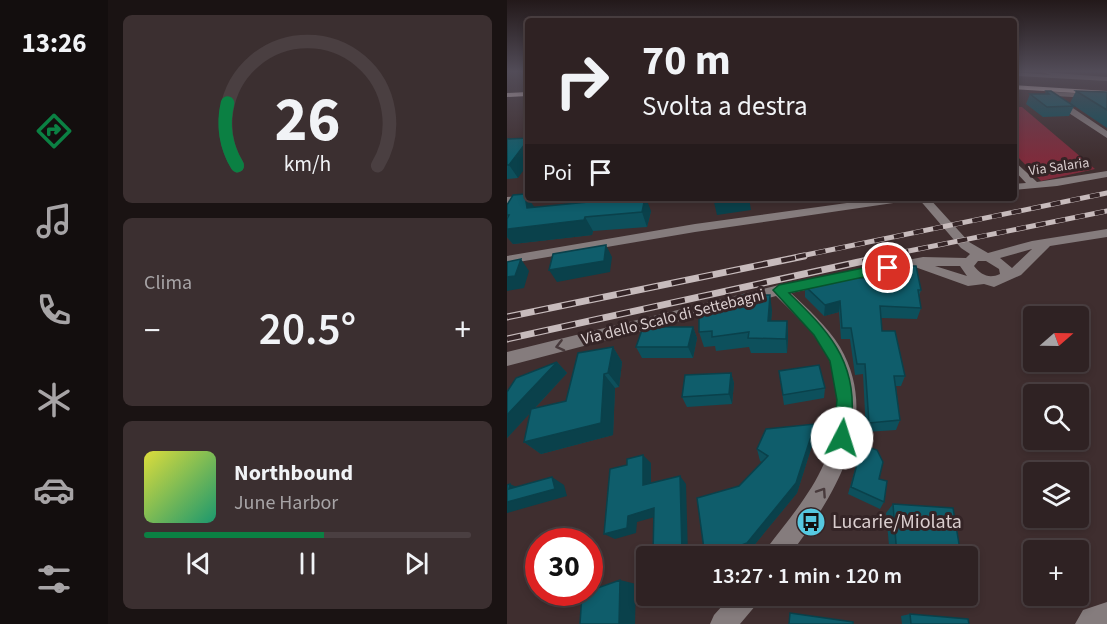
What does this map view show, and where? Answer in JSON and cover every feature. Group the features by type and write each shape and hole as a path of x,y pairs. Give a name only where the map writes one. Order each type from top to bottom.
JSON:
{"street":[{"path":"1057,101 1107,135"},
{"path":"1086,101 1107,103"},
{"path":"1017,167 1035,186"},
{"name":"Via Salaria","path":"1017,187 1107,174"},
{"path":"507,200 525,198"},
{"path":"507,260 695,228 886,201"},
{"path":"926,201 978,259 1005,267 1007,276 1016,272 1045,244"},
{"name":"Via dello Scalo di Settebagni","path":"507,359 779,290 910,263 978,259 1107,233"},
{"path":"978,259 968,270 981,280"},
{"name":"Via dello Scalo di Settebagni","path":"910,263 968,281 1001,282 1007,276"},
{"path":"779,290 814,326 833,350 843,380 845,400 845,423 834,469 826,486 782,546"},
{"path":"723,624 738,606"},
{"path":"738,624 743,606"},
{"path":"1088,624 1092,619 1107,615"}],"shaded area":[{"path":"1017,107 1022,107 1095,169 1041,181 1017,156"}],"building":[{"path":"1039,101 1067,101 1074,106 1047,107"},
{"path":"1093,101 1107,101 1107,110"},
{"path":"525,138 525,144 509,165 507,165 507,139"},
{"path":"525,194 527,208 599,201 644,201 642,212 585,217 584,220 507,229 509,215 507,215 507,205 513,195"},
{"path":"606,245 604,261 549,270 553,254"},
{"path":"521,259 515,276 507,277 507,262"},
{"path":"898,266 916,266 921,290 918,290 921,308 880,306 882,331 895,331 905,376 894,376 900,420 869,423 865,364 857,364 851,328 842,328 840,301 825,305 805,286 838,277 866,278 866,274 891,275 890,273 895,273 894,269 898,269"},
{"path":"743,295 770,295 768,321 787,321 786,339 748,338 749,332 712,337 712,331 699,332 699,311 741,306"},
{"path":"643,327 693,327 688,347 636,347"},
{"path":"613,347 608,373 604,374 601,423 524,442 531,409 566,401 578,353"},
{"path":"557,362 507,415 507,392 516,378"},
{"path":"819,365 825,388 783,395 779,371"},
{"path":"731,373 729,394 682,397 685,375"},
{"path":"815,424 796,483 747,543 739,546 704,546 697,498 739,486 768,456 757,449 766,429"},
{"path":"862,445 877,450 883,462 879,479 887,481 884,502 851,487"},
{"path":"643,455 643,485 680,476 682,546 653,546 654,508 628,516 627,528 604,534 610,469 627,465 627,459"},
{"path":"552,477 555,489 507,502 507,485 510,484 509,489"},
{"path":"893,504 953,508 959,546 896,546"},
{"path":"620,580 619,624 580,624 581,606 603,606 603,586"},
{"path":"790,613 853,622 853,624 789,624"},
{"path":"910,614 968,619 969,624 911,624"}],"railway":[{"path":"796,257 1107,193"},
{"path":"879,257 1107,211"},
{"path":"507,317 804,256"},
{"path":"507,339 886,256"}],"place":[{"name":"Lucarie/Miolata","path":"811,522"}],"route":[{"path":"842,438 845,423 845,400 838,360 819,331 779,290 888,268"}]}
